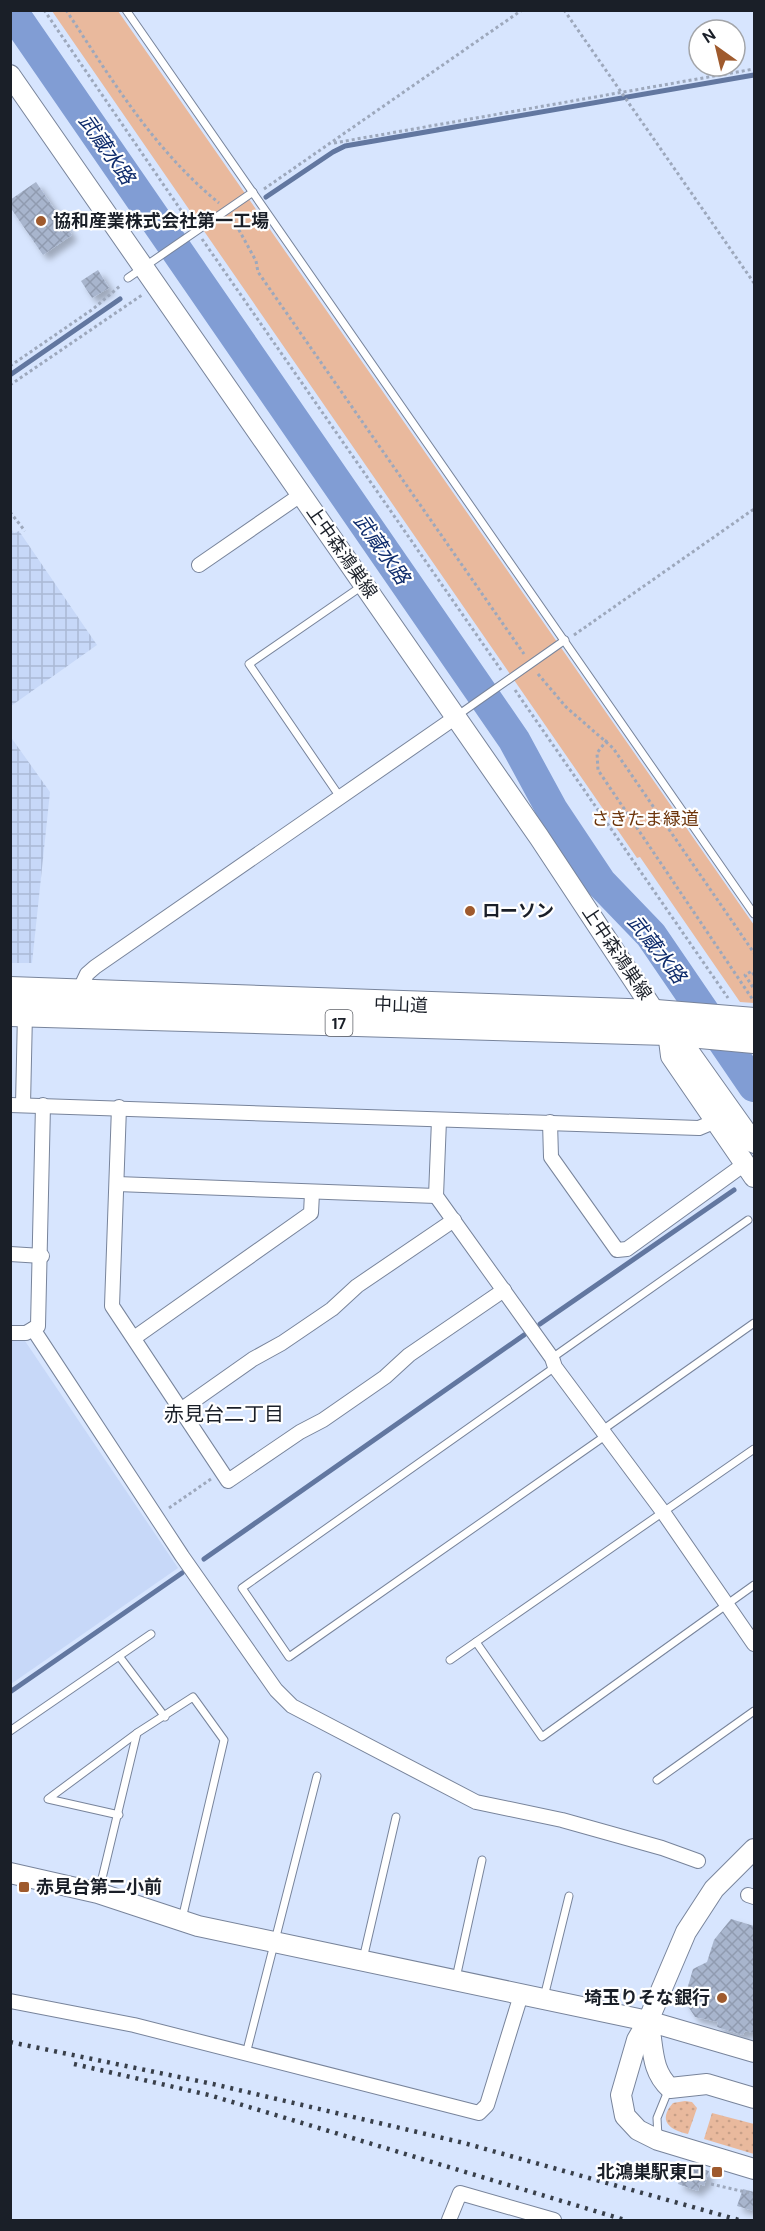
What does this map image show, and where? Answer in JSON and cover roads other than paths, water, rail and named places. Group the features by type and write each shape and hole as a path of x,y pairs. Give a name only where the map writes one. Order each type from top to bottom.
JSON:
{"highway":[{"name":"中山道","path":"10,990 674,1024"},
{"name":"中山道","path":"18,1013 674,1024 746,1021"}],"street":[{"name":"上中森鴻巣線","path":"10,75 150,263 364,585 462,712 674,1024 724,1117"},
{"path":"199,565 302,494"},
{"path":"78,993 87,974 95,967 462,712"},
{"path":"18,1013 17,1105 699,1128 724,1117"},
{"path":"10,1333 26,1334 38,1326 42,1256 43,1105"},
{"path":"119,1107 112,1305 228,1481 300,1432 323,1420 385,1377 409,1355 504,1290"},
{"path":"550,1122 550,1157 617,1250 627,1249 750,1170 724,1117"},
{"path":"724,1117 754,1143"},
{"path":"439,1120 436,1196 603,1434 663,1512 754,1644"},
{"path":"117,1184 436,1196"},
{"path":"134,1338 311,1213 312,1193"},
{"path":"182,1409 253,1359 282,1343 332,1309 357,1286 454,1220"},
{"path":"10,1254 42,1256"},
{"path":"33,1329 276,1690 292,1706 476,1802 562,1820 662,1848 698,1861"},
{"path":"754,1849 732,1869 700,1908 669,1965 648,2021 637,2040 621,2095 621,2105 631,2124 658,2140 754,2169"},
{"path":"10,1873 98,1893 181,1922 648,2021 754,2052"},
{"path":"10,2001 134,2025 479,2113 487,2105 521,1995"},
{"path":"648,2021 655,2069 660,2079 670,2088 706,2084 754,2098"},
{"path":"449,2220 460,2193 554,2220"}],"lane":[{"path":"126,10 754,914"},
{"path":"128,278 253,192"},
{"path":"340,797 249,664 364,585"},
{"path":"462,712 565,640"},
{"path":"748,1220 242,1588 289,1657 603,1434 754,1323"},
{"path":"450,1660 754,1449"},
{"path":"476,1642 542,1737 754,1585"},
{"path":"10,1731 151,1634"},
{"path":"119,1656 165,1717"},
{"path":"118,1815 48,1799 137,1733 193,1698 224,1740 181,1922"},
{"path":"657,1780 754,1711"},
{"path":"98,1893 137,1733"},
{"path":"246,2054 317,1776"},
{"path":"363,1961 396,1816"},
{"path":"455,1981 482,1860"},
{"path":"544,2000 569,1896"},
{"path":"658,2140 657,2118 670,2088"}],"waterway":[{"name":"武蔵水路","path":"11,10 514,740 552,810 600,882 651,935 754,1086"},
{"path":"266,197 345,146 754,75"},
{"path":"10,375 120,299"},
{"path":"540,1324 734,1190"},
{"path":"204,1559 524,1335"},
{"path":"10,1692 182,1573"}],"railway":[{"path":"10,2042 213,2084 464,2143 739,2220"},
{"path":"74,2064 209,2095 625,2220"}],"place":[{"name":"協和産業株式会社第一工場","path":"41,221"},
{"name":"ローソン","path":"470,911"},
{"name":"赤見台第二小前","path":"24,1887"},
{"name":"埼玉りそな銀行","path":"722,1998"},
{"name":"北鴻巣駅東口","path":"717,2172"}],"district":[{"name":"赤見台二丁目","path":"224,1414"}],"park label":[{"name":"さきたま緑道","path":"645,819"}]}
